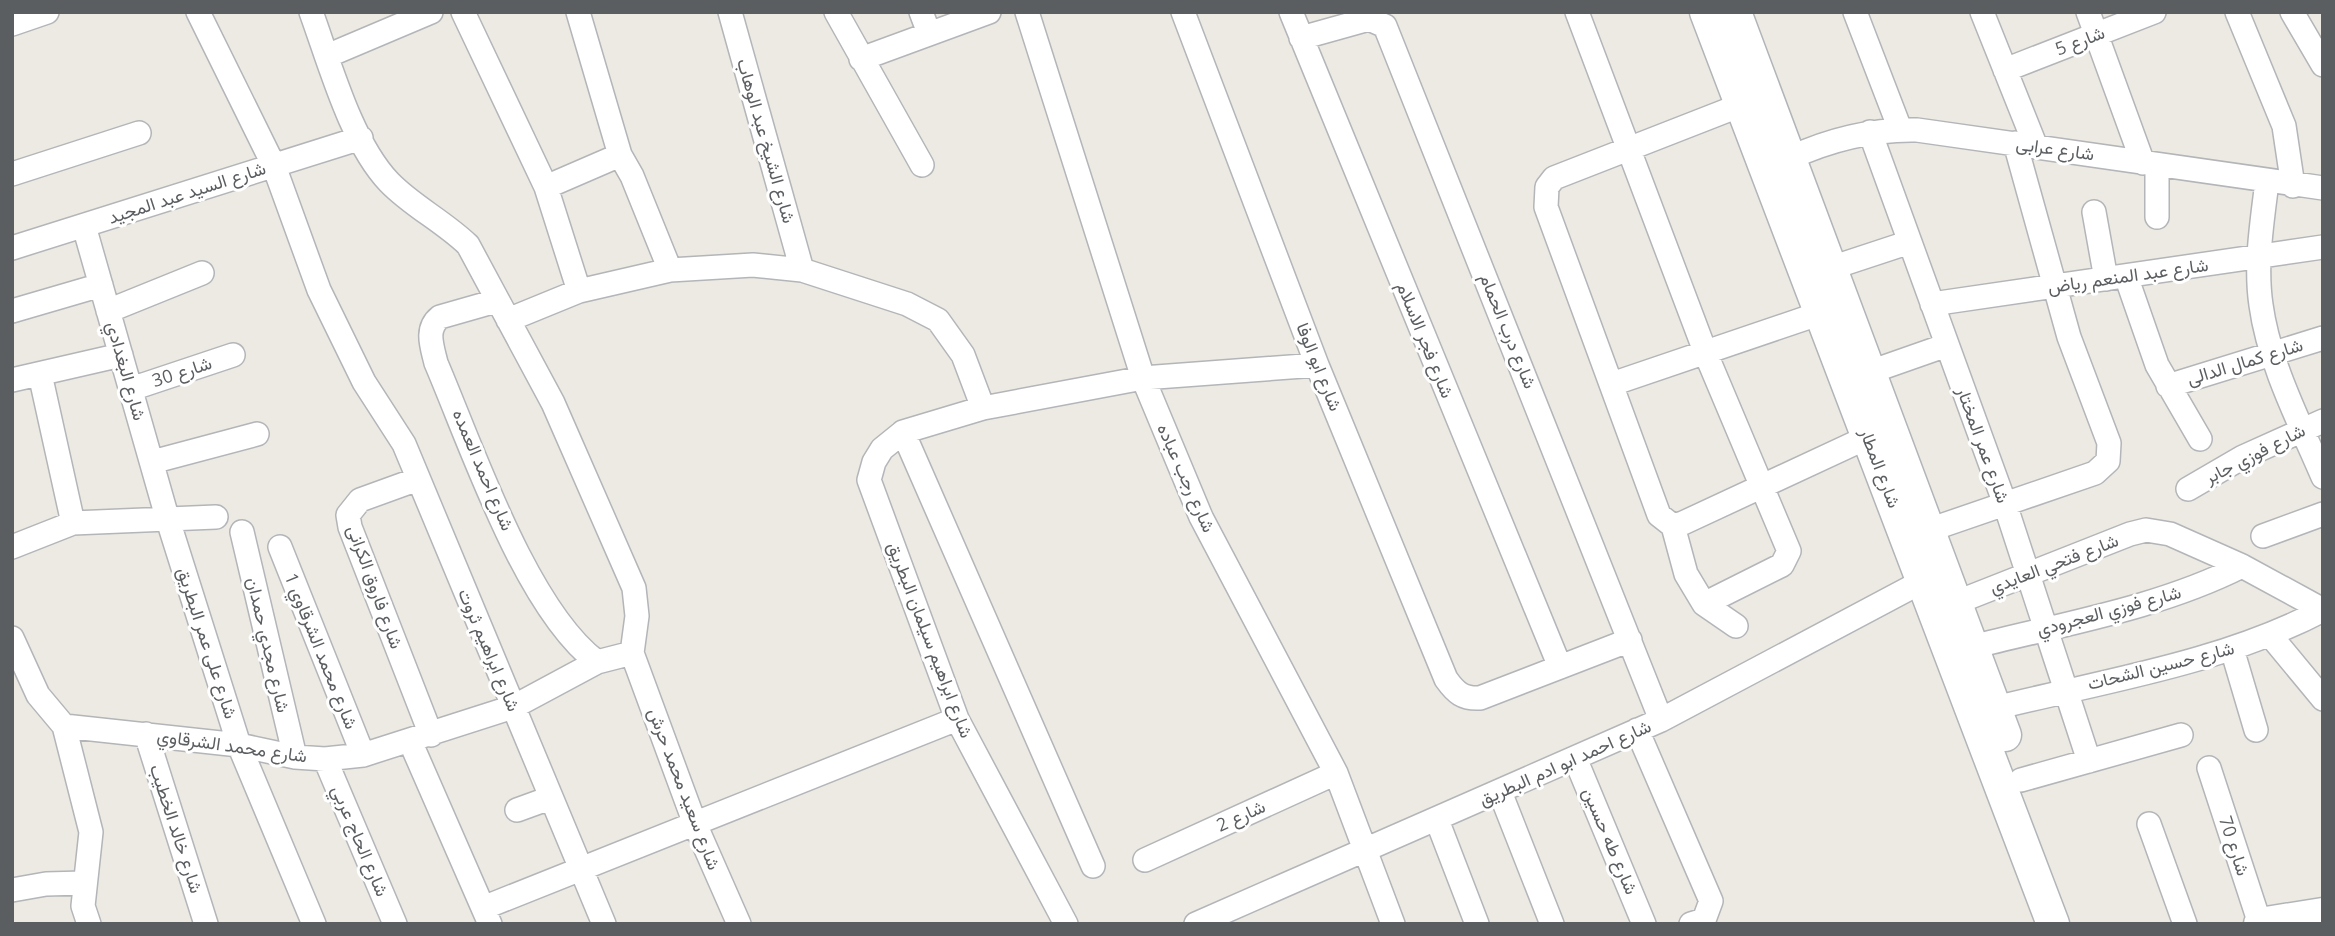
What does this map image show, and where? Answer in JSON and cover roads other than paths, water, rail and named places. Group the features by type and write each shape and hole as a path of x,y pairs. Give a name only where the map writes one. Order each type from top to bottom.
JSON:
{"street":[{"path":"12,24 47,12"},
{"name":"شارع ابراهيم ثروت","path":"198,12 274,166 318,290 363,382 404,444 604,924"},
{"path":"311,12 351,123 387,180 405,197 448,226 468,245 553,403 634,588 637,616 632,653"},
{"path":"327,56 431,12"},
{"path":"463,12 547,187 579,290"},
{"path":"578,12 620,155 632,176 670,270"},
{"name":"شارع الشيخ عبد الوهاب","path":"730,12 802,270"},
{"path":"836,12 922,165"},
{"path":"861,59 925,23 989,12"},
{"name":"شارع رجب عباده","path":"1027,12 1143,378 1201,517 1336,773 1389,923"},
{"name":"شارع ابو الوفا","path":"1183,12 1317,365 1446,680 1454,691 1467,699 1480,698 1560,667"},
{"name":"شارع فجر الاسلام","path":"1291,12 1560,667"},
{"path":"1577,12 1706,354 1788,551 1787,559 1782,565 1704,604"},
{"name":"شارع المطار","path":"1706,12 1741,105 1795,208 1831,268 2075,924"},
{"name":"شارع المطار","path":"1735,12 1790,158 1795,208 1821,313 2053,924"},
{"path":"1855,12 1900,130"},
{"path":"1929,530 2095,473 2108,461 2109,443 2077,361 2055,287 2025,145 2005,71 1982,12"},
{"path":"2088,12 2150,164 2157,217"},
{"name":"شارع 5","path":"2005,71 2154,12"},
{"path":"2237,12 2284,126 2292,186"},
{"path":"2302,15 2323,65"},
{"name":"شارع درب الحمام","path":"1301,38 1369,19 1385,26 1661,720"},
{"path":"1736,626 1704,604 1686,574 1673,526 1659,514 1546,206 1545,195 1554,178 1741,105"},
{"name":"شارع عرابى","path":"1790,158 1825,143 1870,132 1900,130 2025,145 2292,186 2323,188"},
{"name":"شارع عمر المختار","path":"1870,132 2005,504 2088,761"},
{"path":"12,174 139,133"},
{"name":"شارع السيد عبد المجيد","path":"12,248 361,138"},
{"path":"547,187 620,155"},
{"path":"2267,182 2260,256 2260,304 2273,352 2313,425 2323,477"},
{"path":"2094,212 2116,278 2168,386 2200,439"},
{"name":"شارع البغدادي","path":"84,226 167,516"},
{"path":"1831,268 1910,242"},
{"name":"شارع عبد المنعم رياض","path":"1933,304 2323,247"},
{"path":"502,310 670,270 753,265 802,270 907,304 938,320 963,355 983,408"},
{"path":"108,311 202,273"},
{"path":"12,311 101,285"},
{"name":"شارع احمد العمده","path":"502,310 440,317 433,323 430,333 434,355 530,576 564,630 580,649 597,662"},
{"path":"1612,384 1821,313"},
{"name":"شارع كمال الدالى","path":"2168,386 2323,338"},
{"path":"1870,372 1947,345"},
{"path":"12,380 121,355"},
{"name":"شارع 30","path":"131,389 233,355"},
{"path":"1093,866 903,432 983,408 1143,378 1317,365"},
{"path":"40,374 73,523"},
{"name":"شارع فوزي جابر","path":"2188,489 2243,457 2313,425"},
{"name":"شارع ابراهيم سيلمان البطريق","path":"903,432 882,449 874,462 869,480 957,719 1066,924"},
{"path":"152,462 257,434"},
{"path":"1673,526 1868,438"},
{"name":"شارع فاروق الكرانى","path":"418,480 359,500 348,515 421,738"},
{"path":"2263,536 2323,514"},
{"path":"12,547 73,523 167,516 216,517"},
{"name":"شارع على عمر البطريق","path":"167,516 239,745 314,924"},
{"name":"شارع فتحي العايدي","path":"1955,603 2130,534 2154,530 2170,534 2242,566"},
{"name":"شارع مجدي حمدان","path":"242,532 295,757"},
{"name":"شارع محمد الشرقاوي 1","path":"280,547 363,755"},
{"path":"2242,566 2323,610"},
{"name":"شارع فوزي العجرودي","path":"1972,647 2183,592 2242,566"},
{"name":"شارع احمد ابو ادم البطريق","path":"1196,924 1366,852 1661,720 1923,581"},
{"name":"شارع حسين الشحات","path":"1994,708 2232,649 2270,635 2323,610"},
{"path":"2270,635 2323,699"},
{"path":"12,638 38,695 64,726 91,832 83,883 83,906 89,924"},
{"path":"1560,667 1630,640"},
{"path":"2232,649 2256,730"},
{"name":"شارع محمد الشرقاوي","path":"64,726 239,745 295,757 326,759 363,755 513,707 597,662 632,653"},
{"name":"شارع سعيد محمد حرش","path":"632,653 695,824 739,924"},
{"path":"421,738 486,916 580,870 957,719"},
{"path":"1637,730 1711,901 1704,920 1691,924"},
{"name":"شارع خالد الخطيب","path":"146,734 206,924"},
{"path":"2021,780 2182,735"},
{"name":"شارع طه حسين","path":"1575,758 1644,924"},
{"name":"شارع الحاج عربي","path":"326,759 395,924"},
{"name":"شارع 70","path":"2209,768 2260,924"},
{"name":"شارع 2","path":"1145,860 1336,773"},
{"path":"1500,792 1552,924"},
{"path":"517,810 551,798"},
{"path":"1437,820 1477,924"},
{"path":"2149,824 2185,924"},
{"path":"12,890 46,884 83,883"},
{"path":"2260,924 2323,914"}]}
